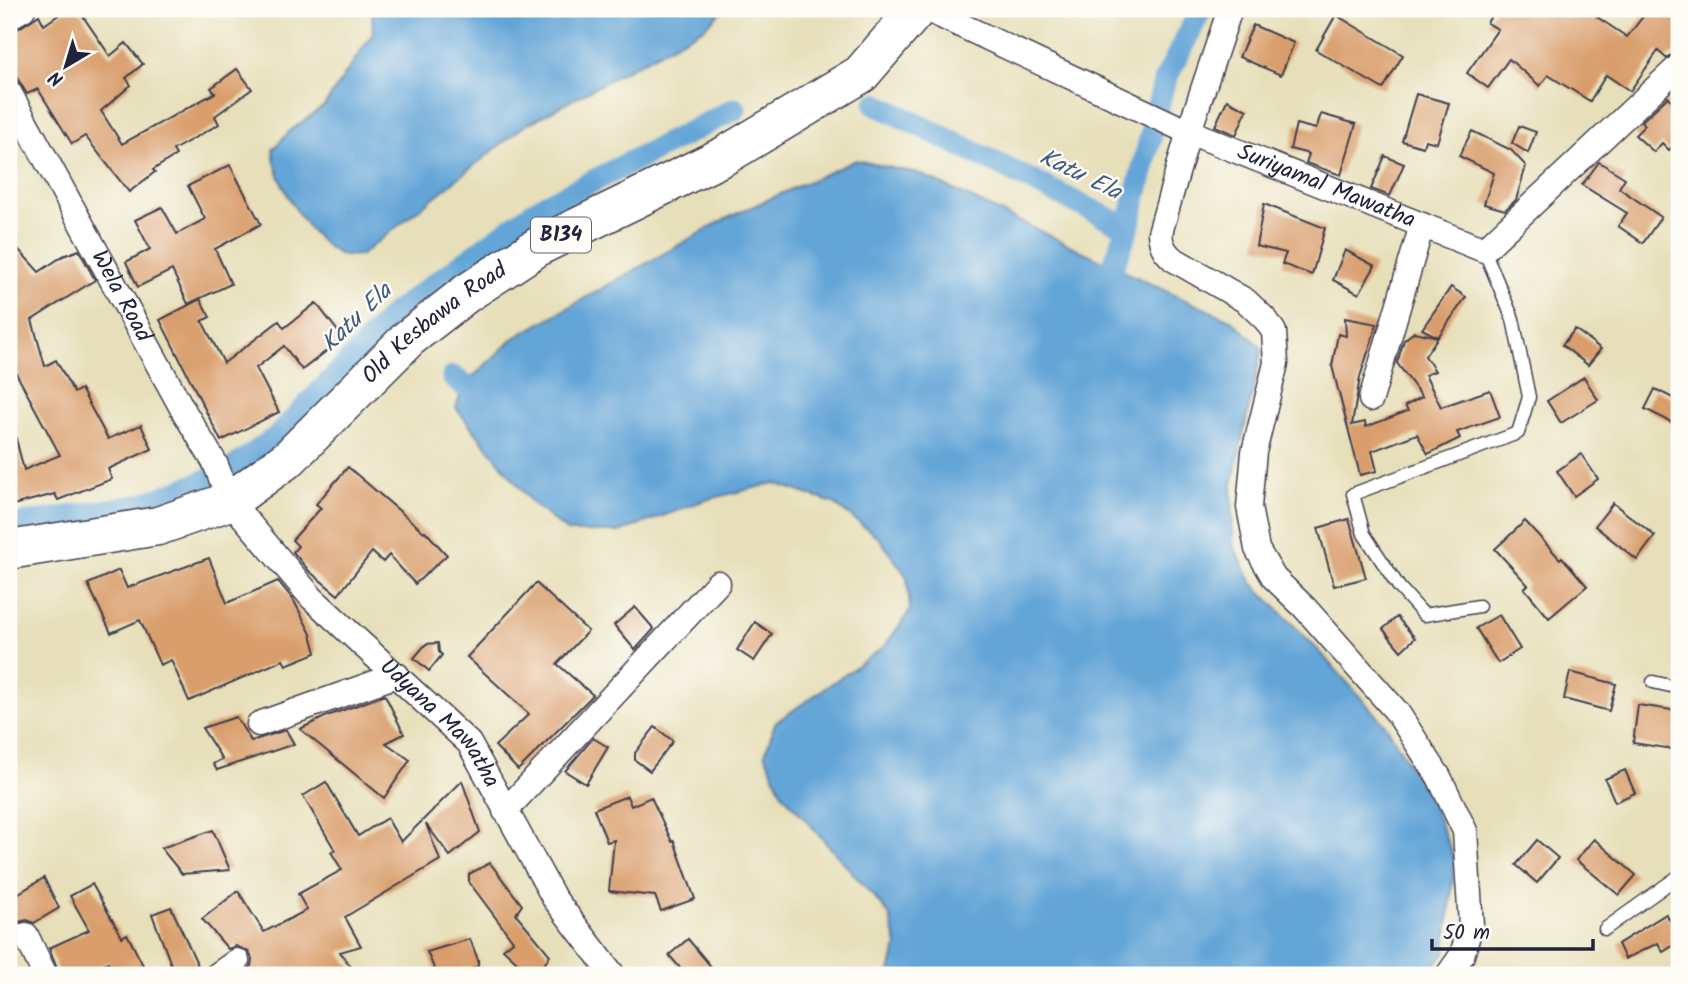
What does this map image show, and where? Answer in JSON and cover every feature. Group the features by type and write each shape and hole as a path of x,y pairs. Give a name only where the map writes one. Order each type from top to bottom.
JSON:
{"main road":[{"name":"Old Kesbawa Road","path":"9,550 158,526 228,494 289,458 409,338 467,293 539,246 724,156 861,74 917,9"}],"street":[{"path":"9,16 23,9"},
{"name":"Suriyamal Mawatha","path":"926,9 1135,108 1484,250"},
{"path":"1230,9 1186,130 1160,233 1161,243 1173,259 1246,301 1274,332 1276,363 1254,452 1249,507 1256,549 1275,578 1306,608 1397,712 1439,777 1465,831 1471,925 1462,955 1448,975"},
{"path":"1484,250 1679,66"},
{"name":"Wela Road","path":"9,92 183,410 215,463 228,494"},
{"path":"1371,399 1422,225"},
{"name":"Udyana Mawatha","path":"228,494 312,598 469,743 554,898 613,975"},
{"path":"505,811 719,583"},
{"path":"259,724 397,675"},
{"path":"26,936 45,975"}],"lane":[{"path":"1479,606 1424,615 1399,587 1364,534 1353,494 1518,433 1529,397 1513,319 1484,250"},
{"path":"1653,682 1679,688"},
{"path":"1605,929 1679,876"}],"water":[{"path":"372,9 724,9 704,28 524,126 361,255 344,255 327,246 305,223 280,178 273,149 290,131 324,106 373,33"},
{"path":"856,160 920,174 1233,321 1262,348 1232,485 1233,545 1252,583 1321,653 1387,727 1432,804 1455,860 1445,953 1425,975 889,975 897,945 889,914 781,792 765,754 775,723 884,647 910,611 907,577 879,538 833,503 774,483 705,500 620,532 568,532 533,504 456,408 463,386 514,338 727,218"}],"building":[{"path":"67,9 78,9 110,56 126,43 143,64 126,78 131,85 101,111 122,144 215,93 211,88 237,69 252,89 215,116 219,124 173,150 176,155 153,170 155,172 129,192 85,136 72,144 38,89 27,94 9,65 9,32 39,15 44,25"},
{"path":"1495,9 1602,9 1597,17 1627,37 1649,9 1679,9 1679,50 1666,58 1658,51 1630,91 1606,75 1590,101 1548,75 1540,86 1509,59 1488,88 1467,73 1498,29 1487,23"},
{"path":"1336,15 1403,55 1383,89 1316,50"},
{"path":"1253,25 1294,43 1281,75 1239,57"},
{"path":"1416,94 1449,103 1437,143 1425,140 1423,147 1402,141"},
{"path":"1668,97 1679,109 1679,140 1669,150 1662,143 1654,152 1635,135 1645,125 1642,121"},
{"path":"1227,100 1247,110 1236,135 1215,126"},
{"path":"1321,114 1356,124 1341,175 1306,163 1309,154 1290,149 1296,124 1316,129"},
{"path":"1519,126 1536,132 1528,153 1512,143"},
{"path":"1472,131 1511,150 1526,166 1516,200 1505,210 1484,204 1494,173 1459,156"},
{"path":"1385,156 1404,164 1390,196 1371,189"},
{"path":"1599,162 1625,178 1619,188 1661,217 1643,243 1618,226 1627,213 1582,185"},
{"path":"230,165 261,224 215,249 231,284 188,304 172,270 138,287 126,262 150,249 135,220 162,207 177,234 205,219 188,186"},
{"path":"1264,204 1325,228 1312,275 1282,264 1286,253 1256,246"},
{"path":"9,239 39,272 63,256 79,250 95,280 32,320 45,366 56,360 74,393 81,389 108,439 141,425 152,449 108,469 112,479 58,500 55,494 9,506 9,436 15,435 24,470 60,455 9,360"},
{"path":"1345,250 1375,266 1359,294 1333,280"},
{"path":"1451,287 1466,297 1438,337 1422,329"},
{"path":"200,299 210,317 202,321 224,363 279,321 284,328 316,303 343,338 302,370 284,346 256,368 279,412 221,441 160,320"},
{"path":"1345,318 1377,324 1360,377 1352,425 1365,422 1366,427 1408,411 1405,406 1422,397 1397,363 1404,340 1414,332 1438,337 1425,356 1435,371 1425,375 1441,407 1490,390 1500,417 1457,432 1460,438 1428,454 1417,434 1372,451 1377,471 1360,475 1332,366 1338,334 1346,336"},
{"path":"1575,329 1601,349 1588,365 1562,345"},
{"path":"1584,377 1598,400 1561,423 1547,401"},
{"path":"1655,389 1679,401 1679,426 1645,409"},
{"path":"1581,454 1598,479 1574,496 1557,471"},
{"path":"348,467 425,531 447,555 415,584 389,555 383,562 372,552 338,595 309,571 293,552 298,546 292,540 321,508 316,504"},
{"path":"1613,503 1655,536 1637,560 1595,526"},
{"path":"1349,519 1366,578 1334,586 1318,528"},
{"path":"1525,521 1587,586 1549,618 1524,588 1528,585 1495,549"},
{"path":"209,558 227,603 278,581 293,599 311,634 316,653 286,665 283,660 189,701 171,660 160,665 140,620 111,633 88,584 119,570 127,588"},
{"path":"536,583 588,631 557,664 593,695 518,770 495,746 529,714 467,657"},
{"path":"635,607 654,629 635,650 614,625"},
{"path":"1499,615 1520,649 1498,663 1476,628"},
{"path":"1397,617 1415,638 1401,651 1383,629"},
{"path":"755,622 772,634 754,661 737,650"},
{"path":"438,643 442,655 429,671 414,658 426,644"},
{"path":"1570,672 1616,684 1609,711 1564,699"},
{"path":"385,695 404,734 386,743 410,760 384,798 300,729"},
{"path":"1638,705 1679,711 1679,750 1633,743"},
{"path":"236,717 251,741 286,730 294,744 217,770 213,764 222,759 202,728"},
{"path":"655,727 673,741 650,771 635,760 635,753"},
{"path":"593,738 608,747 586,784 565,771"},
{"path":"1625,770 1635,793 1615,802 1605,779"},
{"path":"462,781 480,832 450,856 426,824 440,860 345,917 361,946 340,952 357,975 243,975 251,967 249,952 236,946 228,949 202,919 238,891 264,932 307,910 298,894 342,870 331,852 335,850 303,796 326,782 358,836 387,818 401,842"},
{"path":"627,796 631,806 651,797 672,842 674,841 695,899 661,911 655,896 609,891 614,840 607,842 594,809"},
{"path":"213,830 230,870 182,874 161,848"},
{"path":"1594,839 1636,875 1619,895 1576,860"},
{"path":"1537,840 1558,858 1537,883 1516,865"},
{"path":"490,863 522,905 516,914 550,955 538,975 531,975 503,949 513,941 469,882 469,874"},
{"path":"44,878 59,908 34,923 27,920 19,922 9,937 9,899"},
{"path":"92,884 122,937 127,934 148,975 117,975 114,965 111,967 108,962 80,975 60,975 49,948 89,930 70,896"},
{"path":"171,907 200,970 188,975 175,975 152,914"},
{"path":"1666,914 1679,935 1679,942 1663,952 1658,943 1625,959 1618,944"},
{"path":"470,939 478,966 461,975 437,975 427,952"},
{"path":"688,939 718,975 686,975 669,955"}],"waterway":[{"name":"Katu Ela","path":"876,104 1128,228 1164,82 1201,9"},
{"name":"Katu Ela","path":"9,526 142,505 226,473 278,436 396,312 538,209 735,109"},
{"path":"1090,283 1113,266 1128,228"},
{"path":"453,377 487,402"}]}
